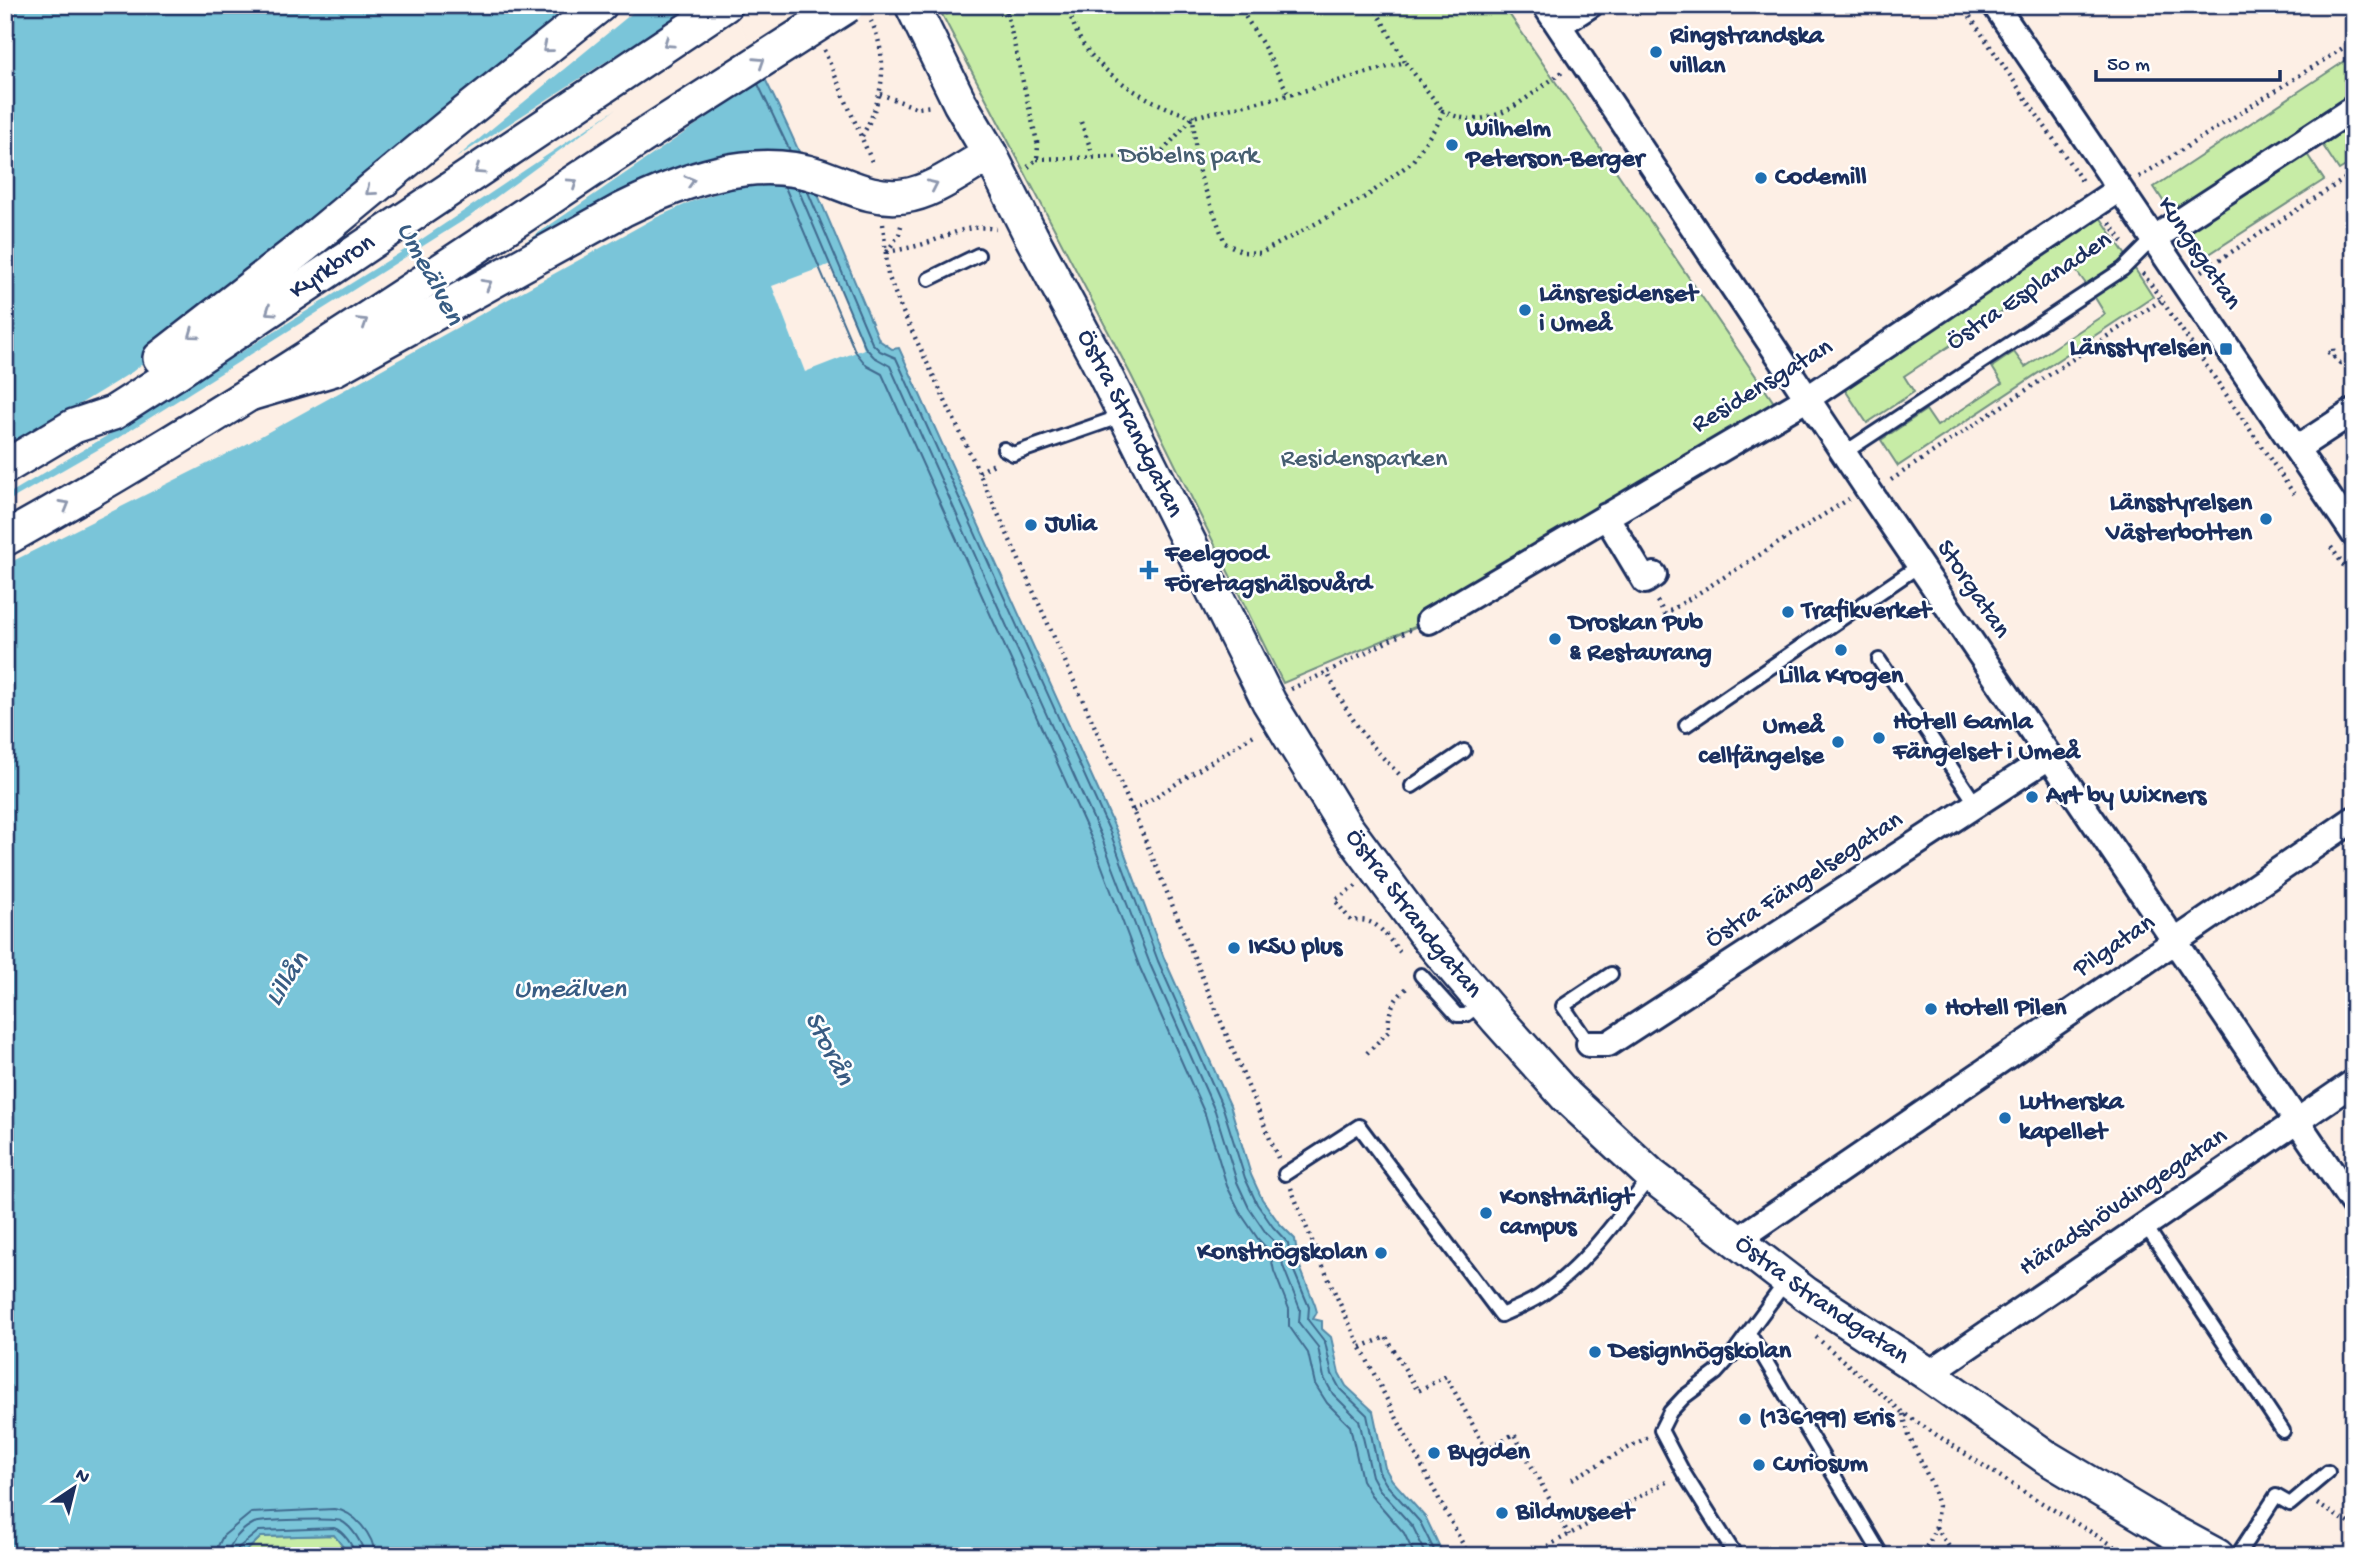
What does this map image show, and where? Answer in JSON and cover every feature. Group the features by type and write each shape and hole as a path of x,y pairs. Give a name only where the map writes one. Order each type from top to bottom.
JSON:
{"street":[{"name":"Kyrkbron","path":"74,426 103,398 202,328 600,5"},
{"name":"Kyrkbron","path":"5,467 74,426 113,413 177,373 725,5"},
{"name":"Östra Strandgatan","path":"912,5 960,103 1004,163 1031,236 1125,415 1269,702 1345,826 1428,938 1566,1096 1651,1175 1788,1280 2046,1457 2217,1556"},
{"name":"Storgatan","path":"1545,5 1869,491 2354,1205"},
{"path":"1559,25 1590,5"},
{"name":"Kungsgatan","path":"1995,5 2354,534"},
{"path":"5,539 249,394 858,10"},
{"name":"Östra Esplanaden","path":"2152,239 2354,108"},
{"path":"249,394 334,369 622,210 686,182 738,169 787,170 815,174 877,197 908,195 1004,163"},
{"name":"Residensgatan","path":"1429,621 1808,398 2119,189"},
{"path":"2296,449 2354,411"},
{"path":"1606,516 1649,578"},
{"name":"Östra Fängelsegatan","path":"1590,1045 1608,1044 2049,757"},
{"name":"Pilgatan","path":"1736,1241 2354,819"},
{"name":"Häradshövdingegatan","path":"1928,1374 2354,1082"}],"lane":[{"name":"Östra Esplanaden","path":"1844,453 2123,269 2152,239"},
{"path":"929,279 978,255"},
{"path":"1004,449 1013,454 1125,415"},
{"path":"1686,725 1920,565"},
{"path":"1880,660 1976,804"},
{"path":"1412,786 1464,751"},
{"path":"1590,1045 1563,1006 1611,974"},
{"path":"1421,975 1457,1015 1466,1015 1482,1002"},
{"path":"1285,1174 1359,1126 1501,1315 1539,1297 1580,1261 1600,1241 1643,1185"},
{"path":"2145,1225 2283,1431"},
{"path":"1736,1556 1661,1430 1670,1412 1684,1397 1716,1373 1788,1280"},
{"path":"1749,1333 1882,1556"},
{"path":"2237,1556 2276,1496 2290,1504 2328,1472"}],"path":[{"path":"945,14 984,5"},
{"path":"1005,5 1038,146 1037,159"},
{"path":"1067,5 1074,29 1087,50 1106,69 1162,107 1193,117 1289,95 1405,62"},
{"path":"1238,5 1262,43 1289,95"},
{"path":"1373,5 1405,62 1443,111 1458,119 1477,121 1497,117 1582,59"},
{"path":"1962,5 2300,503"},
{"path":"858,10 877,33 882,63 880,94 875,113 862,136"},
{"path":"2119,189 2354,41"},
{"path":"821,43 881,185 877,197 887,252 888,275 901,308 979,471 1133,810 1310,1240 1361,1347 1469,1556"},
{"path":"1193,117 1197,167 1224,243 1243,252 1261,253 1367,197 1412,162 1437,125 1443,111"},
{"path":"1004,163 1037,159 1147,156 1163,151 1193,117"},
{"path":"1081,122 1094,159"},
{"path":"2192,277 2354,173"},
{"path":"887,252 922,244 962,229 979,227 1005,231"},
{"path":"1649,578 1665,614 1869,491 2169,294"},
{"path":"2331,350 2340,363 2354,359"},
{"path":"2323,536 2354,581"},
{"path":"1412,786 1363,736 1340,700 1327,672 1429,621"},
{"path":"1133,810 1265,728"},
{"path":"1342,895 1335,900 1351,921 1362,919 1375,923 1421,975"},
{"path":"1367,1053 1389,1031 1388,1020 1392,1004 1399,995"},
{"path":"1361,1347 1386,1337 1418,1391 1446,1376 1486,1449 1514,1434 1569,1535"},
{"path":"1874,1388 1903,1413 2016,1487 2131,1556"},
{"path":"1903,1413 1909,1436 1938,1506 1936,1526 1920,1556"},
{"path":"1572,1479 1661,1430"},
{"path":"1529,1556 1684,1472"},
{"path":"2301,1494 2354,1526"},
{"path":"1936,1526 1955,1556"}],"green space":[{"path":"937,5 1503,5 1781,413 1429,621 1283,683 1131,375"},
{"path":"2354,55 2354,91 2171,213 2154,187"},
{"path":"2354,123 2354,161 2339,170 2322,144"},
{"path":"2307,154 2324,180 2203,258 2187,232"},
{"path":"2098,214 2127,257 2086,284 2072,265 1904,376 1914,392 1867,423 1841,384"},
{"path":"2135,269 2153,297 1898,466 1881,440 1926,410 1937,426 2002,383 1992,367 2014,352 2025,367 2105,314 2094,296"},
{"path":"334,1535 350,1556 241,1556 261,1537"}],"water":[{"name":"Umeälven","path":"5,5 727,5 789,129 879,340 892,349 899,348 1116,830 1164,958 1230,1105 1251,1175 1262,1199 1279,1223 1295,1239 1298,1262 1317,1312 1313,1319 1322,1321 1322,1329 1331,1337 1339,1373 1346,1386 1373,1411 1385,1468 1392,1480 1426,1518 1444,1556 350,1556 334,1535 261,1537 241,1556 5,1556"}],"pier":[{"path":"593,5 642,5 456,158 694,5 731,5 766,77 512,251 516,261 712,168 792,184 733,188 693,201 653,219 243,446 5,565 5,503 118,438 469,217 616,109 419,241 110,434 5,496 5,450 132,372"},
{"path":"831,264 864,349 805,372 772,286"}],"place":[{"name":"Ringstrandska villan","path":"1656,52"},
{"name":"Wilhelm Peterson-Berger","path":"1452,145"},
{"name":"Codemill","path":"1761,178"},
{"name":"Länsresidenset i Umeå","path":"1525,310"},
{"name":"Länsstyrelsen","path":"2226,349"},
{"name":"Länsstyrelsen Västerbotten","path":"2266,519"},
{"name":"Julia","path":"1031,525"},
{"name":"Feelgood Företagshälsovård","path":"1149,570"},
{"name":"Trafikverket","path":"1788,612"},
{"name":"Droskan Pub & Restaurang","path":"1555,639"},
{"name":"Lilla Krogen","path":"1841,650"},
{"name":"Hotell Gamla Fängelset i Umeå","path":"1879,738"},
{"name":"Umeå cellfängelse","path":"1838,742"},
{"name":"Art by Wixners","path":"2032,797"},
{"name":"IKSU plus","path":"1234,948"},
{"name":"Hotell Pilen","path":"1931,1009"},
{"name":"Lutherska kapellet","path":"2005,1118"},
{"name":"Konstnärligt campus","path":"1486,1213"},
{"name":"Konsthögskolan","path":"1381,1253"},
{"name":"Designhögskolan","path":"1595,1352"},
{"name":"(136199) Eris","path":"1745,1419"},
{"name":"Bygden","path":"1434,1453"},
{"name":"Curiosum","path":"1759,1465"},
{"name":"Bildmuseet","path":"1502,1513"}],"park label":[{"name":"Döbelns park","path":"1189,157"},
{"name":"Residensparken","path":"1364,460"}],"water label":[{"name":"Lillån","path":"288,980"},
{"name":"Storån","path":"828,1049"}]}
